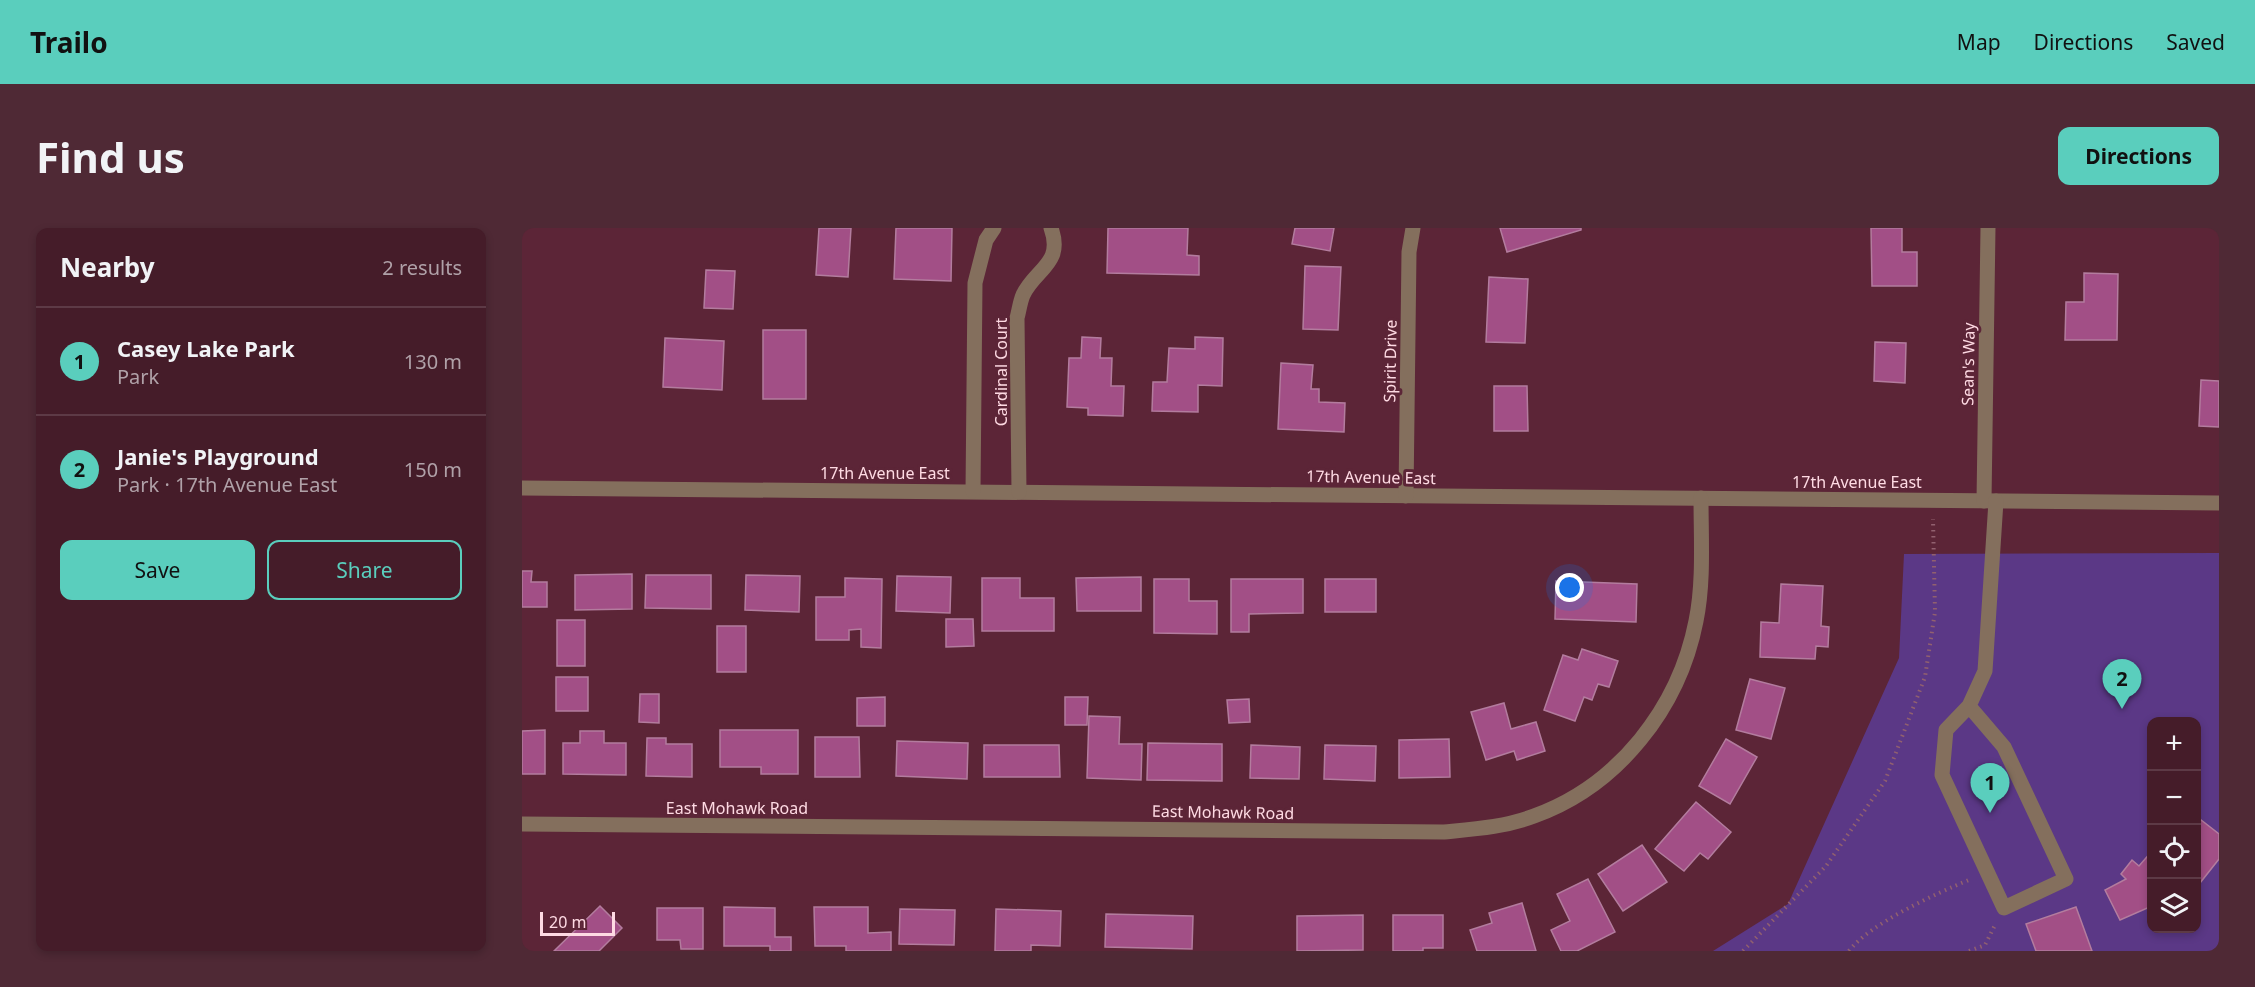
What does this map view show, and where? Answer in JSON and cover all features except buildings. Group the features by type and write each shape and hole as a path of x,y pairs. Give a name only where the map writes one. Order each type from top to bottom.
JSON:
{"street":[{"name":"Cardinal Court","path":"973,491 975,283 986,240 994,228"},
{"name":"Cardinal Court","path":"1019,492 1017,318 1024,294 1048,265 1056,241 1051,228"},
{"name":"Spirit Drive","path":"1406,496 1409,252 1413,228"},
{"name":"Sean's Way","path":"1969,706 1985,671 1990,501 1988,228"},
{"name":"17th Avenue East","path":"522,488 2219,502"},
{"name":"East Mohawk Road","path":"522,824 1444,832 1490,828 1534,816 1568,801 1598,781 1626,757 1650,729 1670,698 1688,656 1696,620 1700,582 1701,498"},
{"path":"1969,706 2004,747 2066,879 2004,909 1942,775 1946,729 1969,706"}],"path":[{"path":"1743,951 1826,866 1885,781 1925,677 1935,612 1933,500"},
{"path":"1849,951 1855,943 1888,920 1951,887 1987,872"},
{"path":"1969,951 1985,945 2004,909"}],"shaded area":[{"path":"2219,553 2219,951 1713,951 1788,904 1899,658 1904,554"}],"place":[{"name":"Janie's Playground","path":"2122,709"},
{"name":"Casey Lake Park","path":"1990,813"}]}
